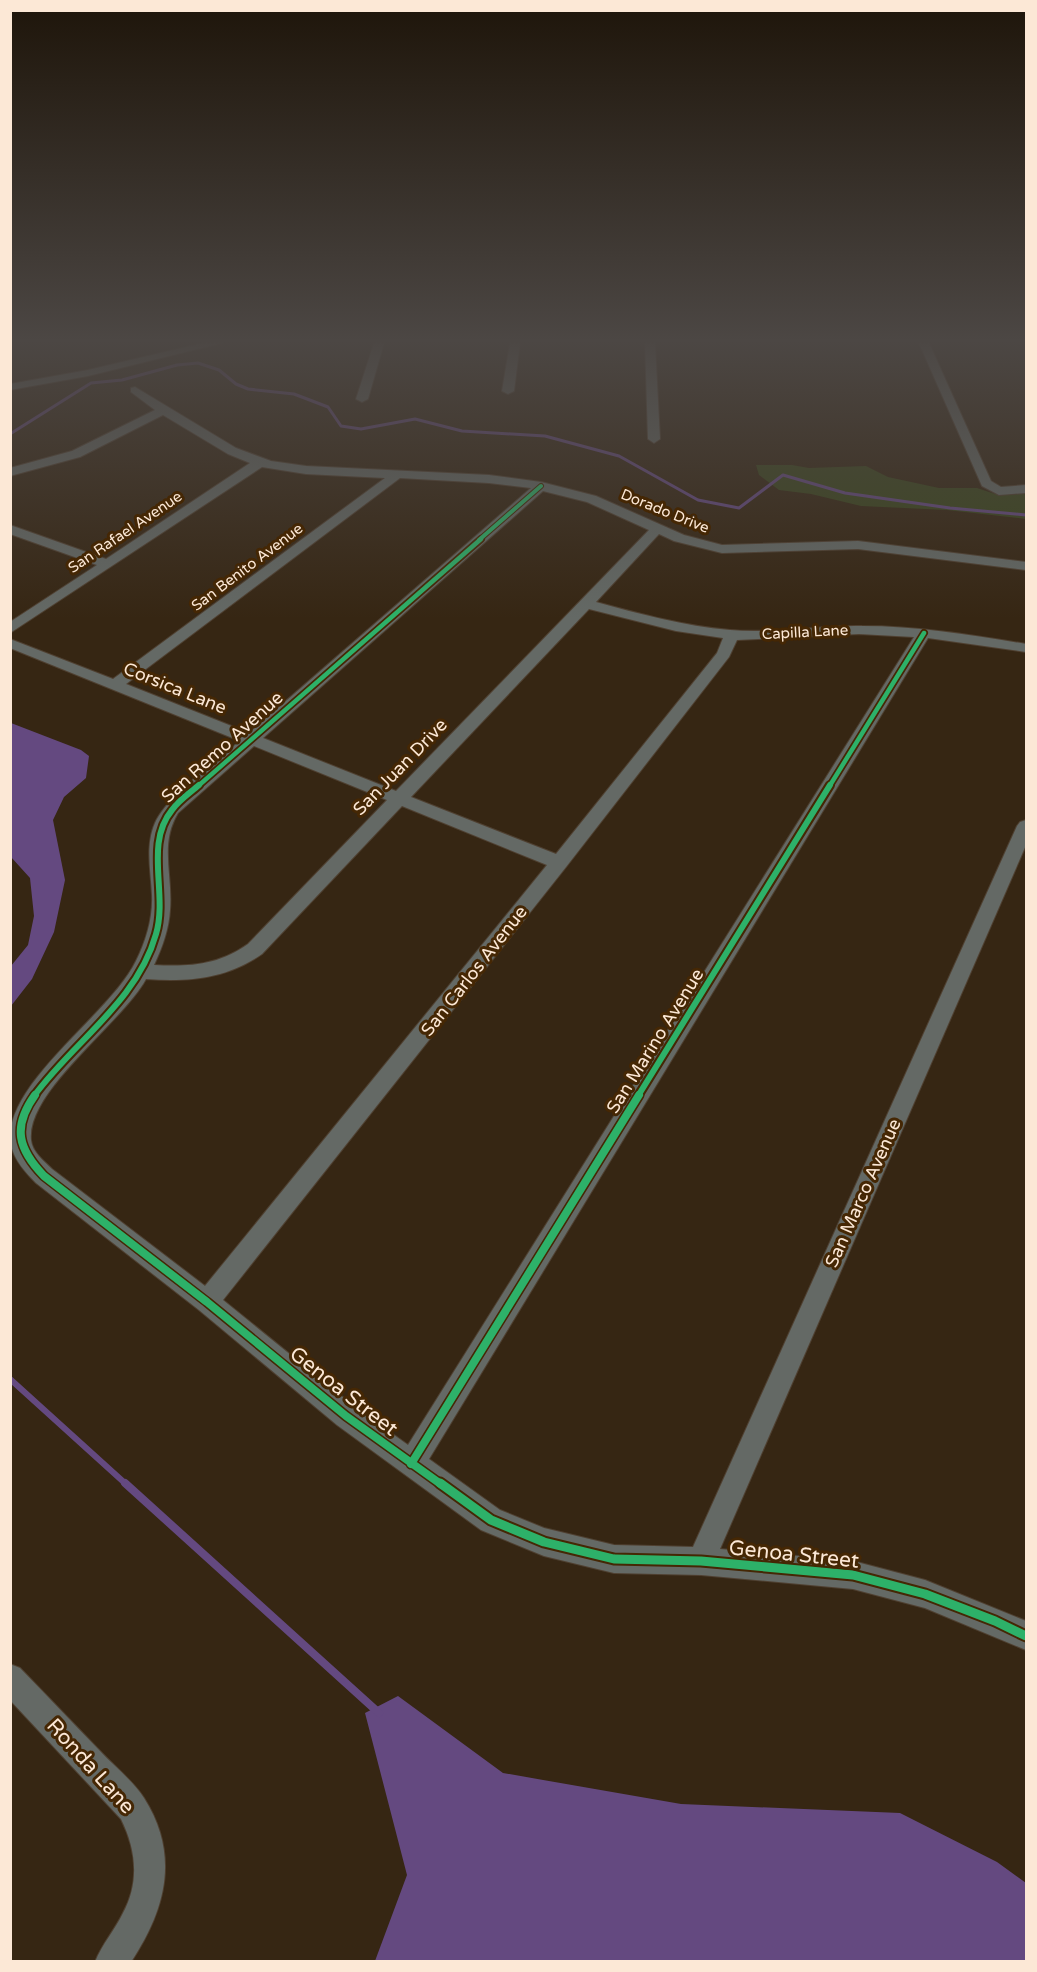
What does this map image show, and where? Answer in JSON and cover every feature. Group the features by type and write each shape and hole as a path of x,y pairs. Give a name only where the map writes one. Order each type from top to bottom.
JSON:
{"street":[{"path":"10,471 62,458 88,449 115,435"},
{"name":"Dorado Drive","path":"205,435 259,463 306,470 489,479 541,486 591,499 694,543 722,549 858,545 1026,566"},
{"path":"964,435 986,483 994,489 1006,491 1026,489"},
{"name":"San Rafael Avenue","path":"10,629 259,463"},
{"name":"San Benito Avenue","path":"114,685 398,474"},
{"name":"San Remo Avenue","path":"20,1127 29,1104 43,1085 117,1005 142,971 160,920 161,898 157,848 162,825 180,802 541,486"},
{"name":"San Juan Drive","path":"142,971 201,973 225,967 244,957 260,944 397,798 658,528"},
{"path":"10,529 107,564"},
{"name":"Capilla Lane","path":"585,603 664,624 732,635 781,635 859,630 924,633 1026,648"},
{"name":"San Marino Avenue","path":"411,1464 924,633"},
{"name":"San Carlos Avenue","path":"207,1302 560,863 724,654 732,635"},
{"name":"Corsica Lane","path":"10,643 560,863"},
{"name":"San Marco Avenue","path":"700,1561 1026,826"},
{"name":"Genoa Street","path":"20,1127 23,1149 44,1176 207,1302 346,1416 491,1520 544,1542 614,1559 700,1561 853,1575 925,1594 1026,1633"},
{"name":"Ronda Lane","path":"10,1678 132,1808 144,1829 150,1847 150,1883 138,1920 111,1962"}],"green space":[{"path":"756,465 792,465 809,468 866,466 888,477 939,488 977,488 995,494 1008,495 1026,493 1026,519 947,510 861,506 811,494 779,490 759,475"}],"shaded area":[{"path":"11,723 81,750 89,756 86,778 64,797 53,820 65,880 54,932 32,979 11,1006 11,966 28,945 34,916 30,878 11,857"},
{"path":"398,1696 503,1773 681,1804 900,1813 997,1862 1026,1883 1026,1961 375,1961 407,1875 365,1713"}],"waterway":[{"path":"529,435 545,436 619,456 698,500 739,508 783,475 845,493 950,508 1026,515"},
{"path":"10,1379 127,1485"},
{"path":"125,1483 379,1713"}],"cycle path":[{"path":"541,486 172,809 164,821 160,834 158,858 161,911 147,959 120,1002 64,1059 32,1100 22,1120 20,1138 23,1149 44,1176 207,1302 346,1416 491,1520 544,1542 614,1559 701,1561 853,1575 925,1594 995,1621 1026,1636"},
{"path":"411,1464 924,633"}]}
